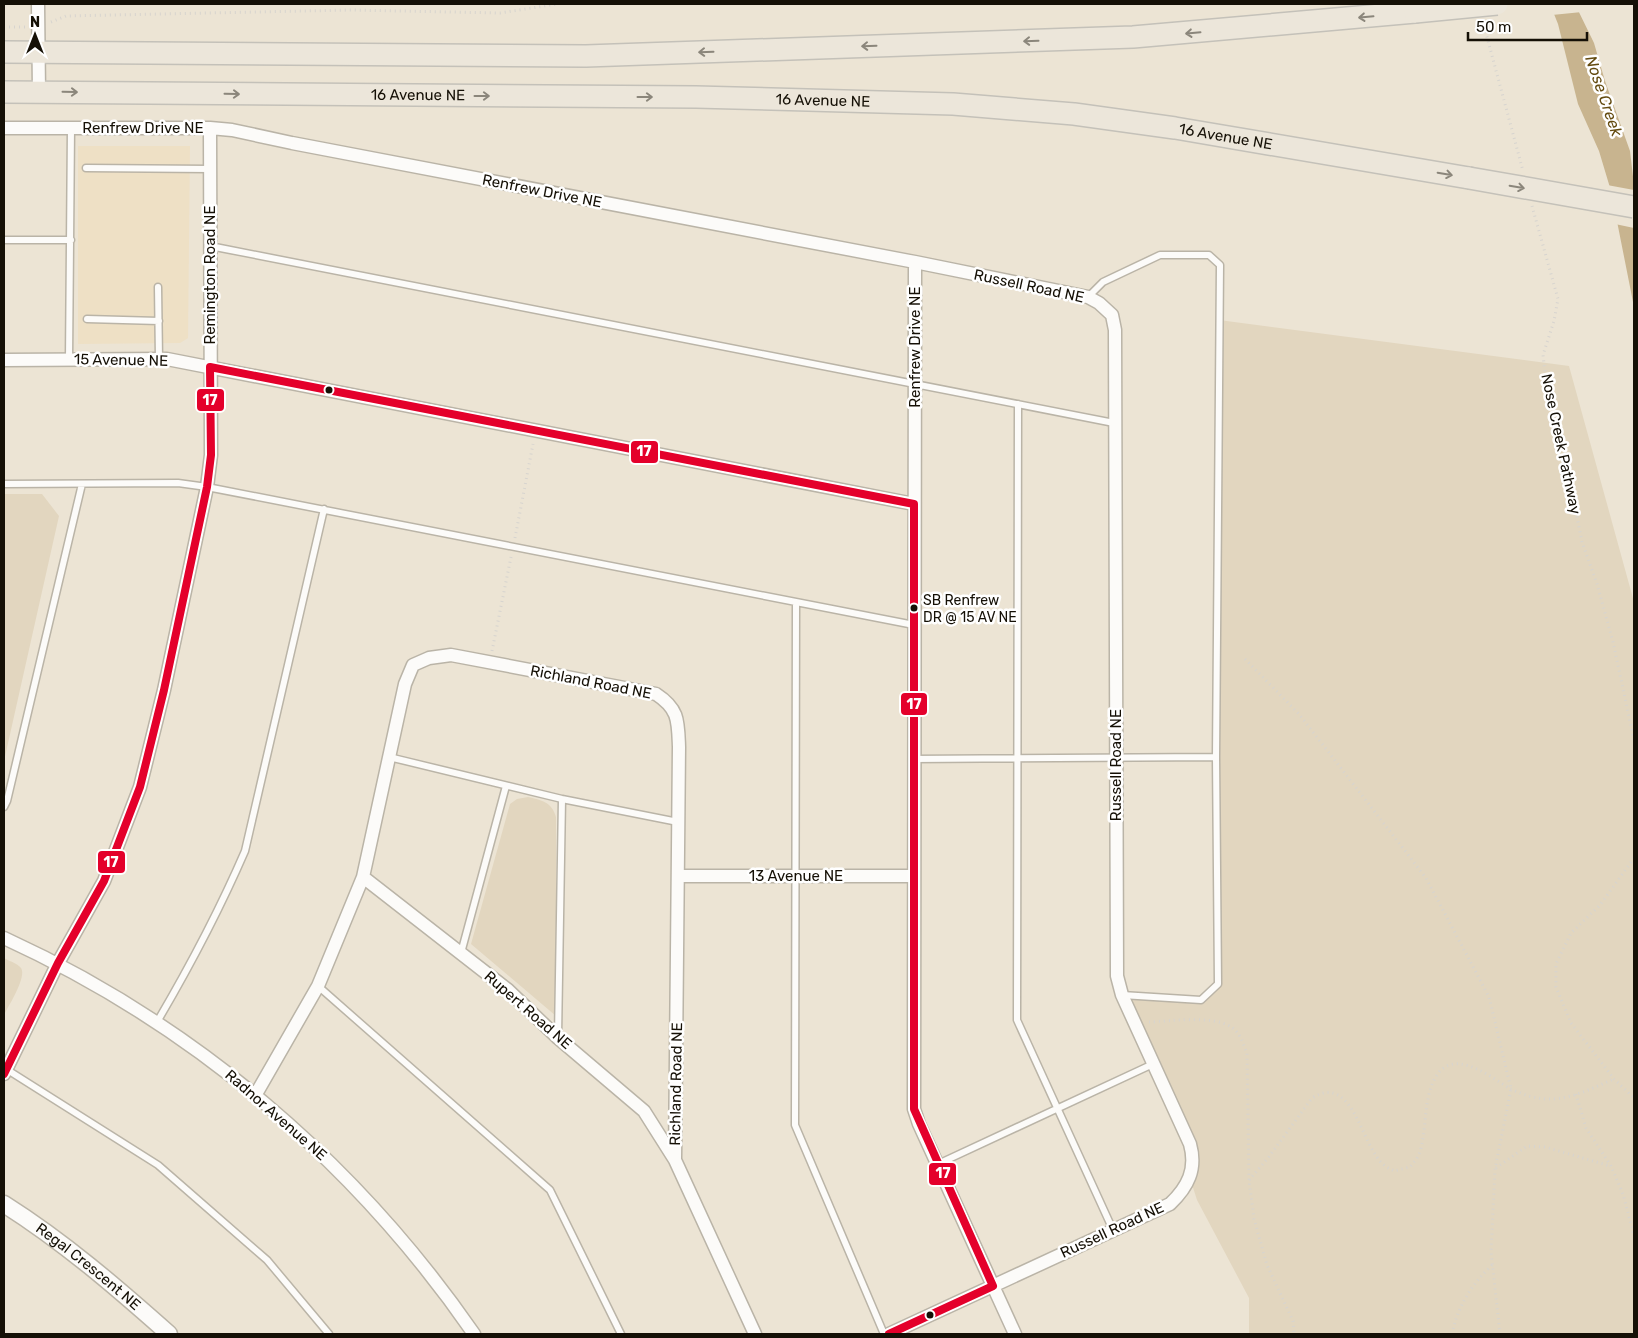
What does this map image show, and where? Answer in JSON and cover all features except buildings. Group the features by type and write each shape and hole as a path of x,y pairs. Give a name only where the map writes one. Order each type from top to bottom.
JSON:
{"highway":[{"path":"4,52 586,56 1133,37 1414,12 1489,8"},
{"name":"16 Avenue NE","path":"4,92 716,97 953,104 1074,114 1175,128 1634,207"}],"street":[{"path":"38,4 39,92"},
{"name":"Renfrew Drive NE","path":"4,128 210,128 232,130 915,262 912,1090 914,1109 919,1124 1015,1334"},
{"name":"Remington Road NE","path":"5,1072 58,963 104,881 140,787 164,690 208,487 211,455 210,128"},
{"name":"Russell Road NE","path":"889,1334 1170,1204 1183,1191 1191,1174 1192,1160 1190,1144 1134,1022 1122,994 1117,976 1115,330 1112,315 1088,297 915,262"},
{"name":"15 Avenue NE","path":"4,360 158,359 210,367 914,504"},
{"name":"Richland Road NE","path":"256,1094 318,986 363,877 405,684 413,665 429,658 451,655 656,694 666,700 674,710 678,724 679,876 675,1160 755,1334"},
{"name":"13 Avenue NE","path":"679,876 913,876"},
{"name":"Rupert Road NE","path":"363,877 508,990 558,1038 644,1111 675,1160"},
{"name":"Radnor Avenue NE","path":"4,938 58,963 157,1022 256,1094 349,1180 421,1262 474,1334"},
{"name":"Regal Crescent NE","path":"4,1204 48,1232 111,1282 170,1334"}],"lane":[{"path":"69,360 71,128"},
{"path":"86,168 210,169"},
{"path":"4,240 71,240"},
{"path":"210,246 1114,423"},
{"path":"1088,297 1103,282 1160,255 1209,255 1220,265 1216,758 1218,984 1201,1000 1122,994"},
{"path":"158,288 158,359"},
{"path":"87,319 158,321"},
{"path":"1018,404 1019,759 1017,1020 1113,1230"},
{"path":"4,484 178,483 208,487 914,625"},
{"path":"4,807 12,782 82,484"},
{"path":"157,1022 193,962 224,900 244,851 324,509"},
{"path":"796,602 797,876 795,1125 884,1334"},
{"path":"389,758 562,799 678,822"},
{"path":"913,759 1216,758"},
{"path":"461,954 506,786"},
{"path":"558,1038 562,799"},
{"path":"318,986 550,1190 621,1334"},
{"path":"938,1164 1153,1064"},
{"path":"5,1072 158,1165 267,1260 329,1334"}],"path":[{"path":"4,27 38,28 66,16 351,10 500,13 557,4"},
{"path":"1489,8 1524,173"},
{"name":"Nose Creek Pathway","path":"1531,201 1558,299 1554,321 1543,355 1546,382 1556,413 1582,542 1597,584 1613,642 1634,740"},
{"path":"490,662 536,431"},
{"path":"1245,659 1299,714 1426,878 1489,997 1511,1089 1495,1169 1492,1265 1500,1334"},
{"path":"1634,858 1600,905 1571,933 1556,964 1556,987 1571,1023 1614,1079 1634,1098"},
{"path":"1134,1022 1214,1021 1231,1027 1240,1037 1247,1053 1249,1180 1254,1219 1267,1265 1293,1322 1294,1334"},
{"path":"1249,1180 1268,1158 1312,1098 1322,1091 1335,1092 1348,1102 1383,1165 1394,1171 1410,1167 1419,1154 1426,1109 1434,1079 1445,1067 1463,1064 1484,1071 1511,1089 1538,1098 1564,1099 1614,1079"},
{"path":"1576,1094 1586,1128 1611,1166 1623,1194 1634,1236"},
{"path":"1495,1169 1527,1146 1545,1147 1611,1166"},
{"path":"1452,1334 1456,1312 1475,1282 1492,1265"}],"shaded area":[{"path":"78,146 190,146 188,338 180,343 78,344"},
{"path":"1219,320 1569,366 1634,602 1634,1334 1249,1334 1249,1298 1197,1200 1190,1178 1193,1160 1122,995 1201,1000 1218,984"},
{"path":"4,494 42,494 59,516 4,761"},
{"path":"528,797 549,805 556,817 556,1016 471,944 510,804 517,799"},
{"path":"4,958 21,968 22,978 4,1015"}],"water":[{"name":"Nose Creek","path":"1550,4 1575,4 1594,43 1605,81 1630,151 1634,185 1634,307 1611,191 1599,151 1578,104 1558,24"}],"pier":[{"path":"1548,4 1578,4 1582,12 1552,15"},
{"path":"1607,185 1634,190 1634,228 1615,224"}],"transit line":[{"name":"17","path":"4,1074 58,963 104,881 140,787 164,690 207,487 211,455 210,367 914,504 914,1109 993,1286 889,1334"}],"place":[{"name":"SB Renfrew DR @ 15 AV NE","path":"914,608"}]}
